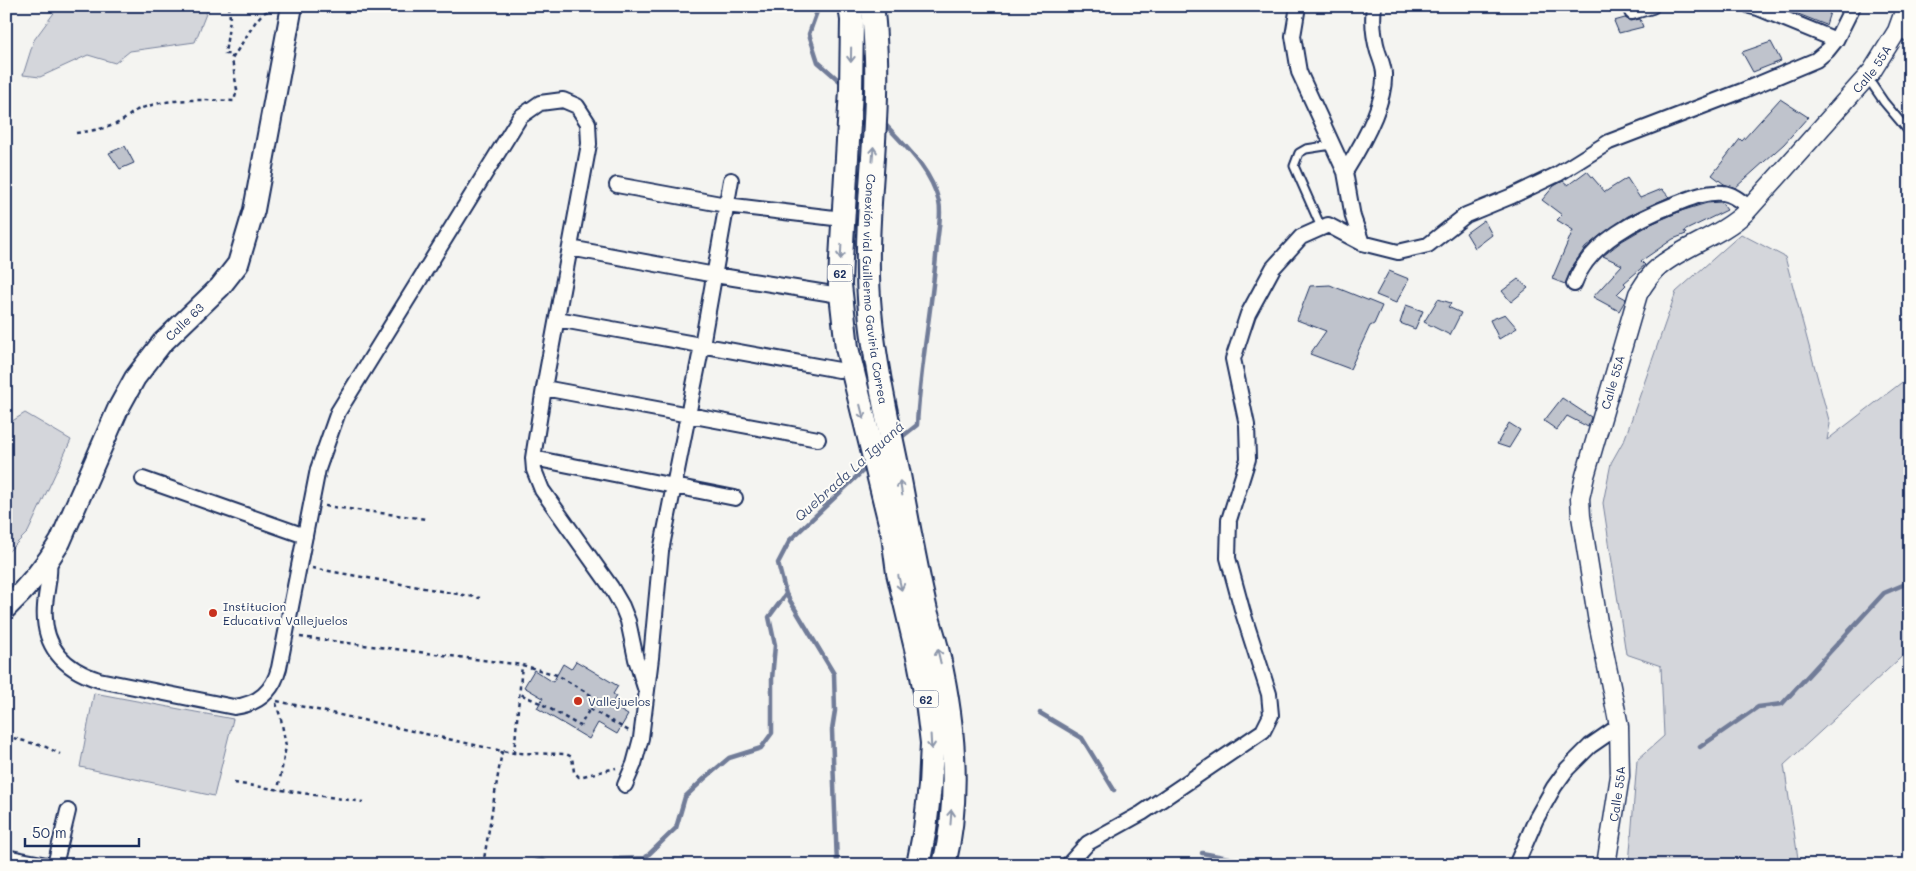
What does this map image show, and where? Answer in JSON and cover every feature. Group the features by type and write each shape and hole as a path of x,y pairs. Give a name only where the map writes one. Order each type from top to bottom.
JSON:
{"highway":[{"name":"Conexión vial Guillermo Gaviria Correa","path":"850,6 852,20 851,90 841,259 842,314 846,348 853,376 938,652 952,726 954,763 952,804 949,842 944,865"},
{"name":"Conexión vial Guillermo Gaviria Correa","path":"872,6 877,95 869,224 868,286 876,364 901,536 898,573 921,669 932,744 930,786 925,829 918,865"}],"main road":[{"name":"Calle 63","path":"6,608 30,585 50,560 60,542 118,408 135,378 162,343 220,287 238,264 254,210 287,7"}],"street":[{"path":"1298,6 1293,36 1299,72 1345,172 1353,217 1362,243"},
{"path":"1345,172 1361,145 1381,100 1384,74 1376,46 1372,15 1374,6"},
{"path":"1632,12 1652,6"},
{"path":"1750,6 1836,40"},
{"path":"1068,865 1088,843 1111,828 1142,813 1263,731 1272,715 1269,694 1242,613 1228,558 1229,520 1248,459 1247,425 1233,359 1248,314 1272,268 1301,237 1328,224 1362,243 1398,252 1428,245 1466,215 1558,174 1609,142 1742,91 1822,56 1836,40 1853,6"},
{"name":"Calle 55A","path":"1606,865 1620,776 1619,726 1592,586 1580,498 1638,294 1660,266 1730,225 1750,208 1880,58 1903,35 1906,6"},
{"path":"50,560 44,617 48,636 61,659 73,668 89,677 226,705 243,706 261,698 272,686 278,673 318,469 338,412 520,117 540,103 563,100 578,106 588,123 589,144 544,388 534,458 535,476 542,490 611,587 622,606 628,621 636,659 646,692"},
{"path":"625,784 634,764 641,738 661,551 702,345 731,180"},
{"path":"617,185 726,205 834,218"},
{"path":"1574,284 1585,263 1597,250 1637,221 1654,212 1712,193 1732,195 1750,208"},
{"path":"570,248 715,275 833,294"},
{"path":"557,319 839,370"},
{"path":"544,388 818,439"},
{"path":"534,458 735,498"},
{"path":"143,478 305,536"},
{"path":"1516,865 1536,818 1567,769 1590,746 1619,726"},
{"path":"55,865 68,811"},
{"path":"6,858 48,865"}],"lane":[{"path":"1866,76 1884,102 1910,133"},
{"path":"1322,228 1294,166 1299,153 1306,149 1332,144"}],"path":[{"path":"76,133 117,124 138,110 157,105 192,100 234,101 237,90 232,59 231,54 225,54 230,19 229,6"},
{"path":"232,59 263,13 287,7"},
{"path":"311,504 427,519"},
{"path":"299,566 480,598"},
{"path":"286,636 522,665 557,675 596,698 580,726 520,694"},
{"path":"514,753 522,665"},
{"path":"278,790 286,746 275,700 502,751 569,755 573,760 576,775 579,777 634,764"},
{"path":"590,709 641,738"},
{"path":"6,736 46,747 60,754"},
{"path":"484,863 502,751"},
{"path":"234,783 364,802"}],"shaded area":[{"path":"59,6 209,6 195,42 130,51 115,63 88,55 40,77 23,75 34,40"},
{"path":"1741,234 1785,257 1830,424 1827,440 1910,376 1910,649 1784,765 1799,865 1629,865 1637,760 1664,736 1661,666 1626,654 1603,503 1611,463 1625,438 1676,292"},
{"path":"25,413 71,440 28,532 6,554 6,425"},
{"path":"94,693 233,719 214,796 80,767"}],"building":[{"path":"1778,6 1832,6 1826,25"},
{"path":"1625,18 1630,21 1640,19 1643,27 1619,33 1614,21"},
{"path":"1771,42 1781,61 1753,72 1742,52"},
{"path":"1780,99 1808,117 1784,144 1735,188 1724,184 1712,175 1740,139 1742,141"},
{"path":"125,146 134,163 120,169 109,153"},
{"path":"1587,171 1605,192 1627,178 1640,198 1662,189 1669,197 1628,216 1598,237 1585,248 1574,264 1565,284 1552,279 1573,230 1557,220 1562,215 1542,200 1554,186 1563,181 1568,185"},
{"path":"1721,202 1727,210 1684,231 1686,234 1673,239 1641,261 1645,265 1624,283 1626,285 1617,294 1626,299 1619,311 1593,297 1622,265 1603,256 1622,241 1651,224 1681,211 1707,203"},
{"path":"1484,220 1492,235 1475,248 1466,233"},
{"path":"1389,271 1409,279 1396,303 1376,295"},
{"path":"1518,279 1528,288 1511,302 1502,291"},
{"path":"1330,285 1382,306 1374,324 1370,326 1350,369 1310,354 1326,331 1297,320 1310,286"},
{"path":"1438,299 1451,303 1448,307 1461,313 1450,335 1424,322"},
{"path":"1406,305 1423,311 1415,329 1400,323"},
{"path":"1505,314 1517,328 1499,339 1490,320"},
{"path":"1562,398 1591,417 1588,427 1567,416 1557,430 1544,421"},
{"path":"1509,423 1520,430 1509,448 1497,444"},
{"name":"Vallejuelos","path":"576,661 618,686 613,694 616,696 611,705 628,715 617,734 598,723 589,739 537,708 543,698 524,687 534,670 553,682 563,664 571,669"}],"waterway":[{"name":"Quebrada La Iguaná","path":"819,6 809,34 818,62 843,84"},
{"name":"Quebrada La Iguaná","path":"883,122 924,169 935,190 940,212 917,425 898,440"},
{"name":"Quebrada La Iguaná","path":"837,865 832,730 835,711 834,674 786,594 778,563 790,540 869,465"},
{"path":"1700,747 1758,707 1782,704 1884,593 1910,582"},
{"path":"612,865 615,859 645,858 676,828 685,797 729,758 761,748 772,733 772,679 775,645 769,617 786,594"},
{"path":"1040,713 1082,738 1114,790"},
{"path":"1202,853 1239,860 1247,865"},
{"path":"527,865 542,860 552,865"}],"place":[{"name":"Institucion Educativa Vallejuelos","path":"213,613"},
{"name":"Vallejuelos","path":"578,701"}]}
